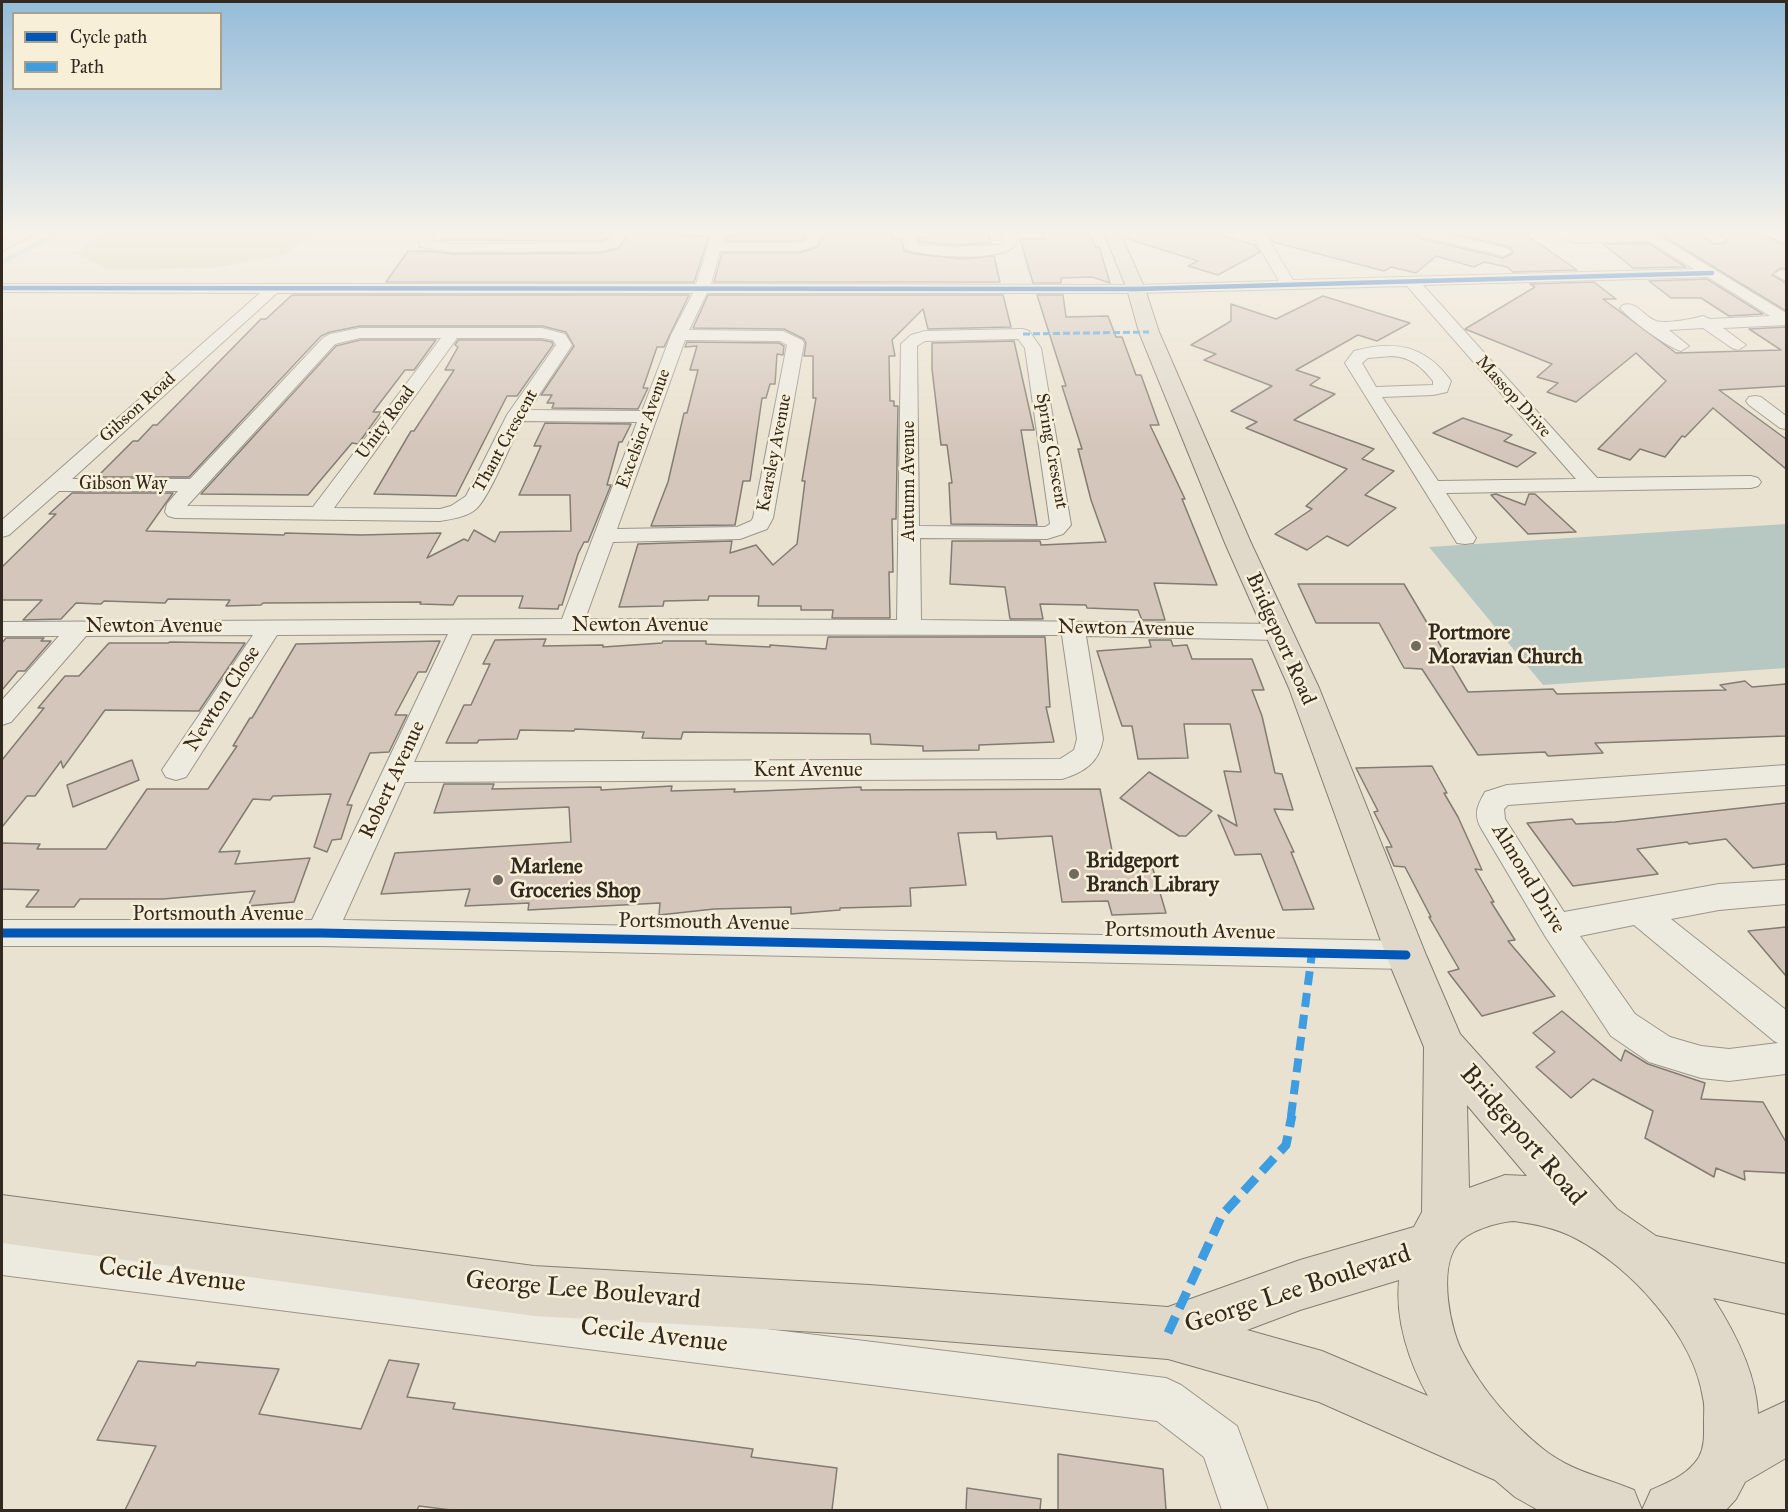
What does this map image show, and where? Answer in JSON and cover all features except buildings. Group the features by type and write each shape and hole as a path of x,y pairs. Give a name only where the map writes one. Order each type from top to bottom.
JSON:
{"main road":[{"name":"Bridgeport Road","path":"1141,304 1153,343 1304,688 1406,955 1445,1047 1600,1225"},
{"name":"Bridgeport Road","path":"1445,1047 1437,1234 1422,1283 1426,1326 1444,1372 1473,1419 1532,1482"},
{"name":"George Lee Boulevard","path":"1168,1333 1437,1234 1512,1197 1555,1205 1600,1225"},
{"name":"George Lee Boulevard","path":"2,1220 534,1292 869,1310 1168,1333 1322,1377 1532,1482"},
{"path":"1600,1225 1645,1258 1680,1294 1707,1335 1726,1379 1733,1423 1721,1484"},
{"path":"1645,1258 1786,1288"},
{"path":"1671,1510 1686,1508 1721,1484 1786,1428"},
{"path":"1532,1482 1587,1505 1614,1510"}],"street":[{"name":"Gibson Road","path":"2,531 256,304"},
{"name":"Excelsior Avenue","path":"571,626 679,335 695,304"},
{"name":"Massop Drive","path":"1431,304 1591,484"},
{"path":"1760,304 1786,320"},
{"path":"1682,307 1738,345"},
{"path":"1628,308 1681,346"},
{"path":"1652,326 1786,320"},
{"name":"Thant Crescent","path":"360,333 452,334 542,333 559,337 563,340 564,345 516,416 469,505 458,511 422,516 320,512 189,514 175,512 177,504 329,341 336,337 360,333"},
{"name":"Unity Road","path":"320,512 452,334"},
{"name":"Spring Crescent","path":"910,532 1047,533 1056,530 1061,525 1062,518 1030,343 1023,334 917,338"},
{"name":"Kearsley Avenue","path":"604,536 740,533 760,525 763,518 796,343 783,336 769,335 679,335"},
{"name":"Autumn Avenue","path":"909,627 909,344 917,338"},
{"path":"1370,392 1465,538"},
{"path":"1755,401 1786,424"},
{"path":"516,416 649,417"},
{"path":"1431,487 1751,482"},
{"name":"Gibson Way","path":"52,485 195,485"},
{"name":"Newton Avenue","path":"2,629 464,626 909,627 1278,633"},
{"name":"Robert Avenue","path":"321,933 464,626"},
{"name":"Newton Close","path":"176,770 270,627"},
{"path":"2,716 80,628"},
{"name":"Kent Avenue","path":"396,772 1062,769 1079,763 1088,752 1090,739 1073,628"},
{"name":"Almond Drive","path":"1786,775 1507,795 1495,800 1490,808 1491,820 1556,927 1623,1025 1661,1051 1701,1062 1729,1065 1786,1058"},
{"path":"1556,927 1719,897 1786,892"},
{"path":"1640,911 1786,1030"},
{"name":"Portsmouth Avenue","path":"2,933 321,933 1406,955"},
{"name":"Cecile Avenue","path":"2,1255 1166,1400 1221,1442 1245,1510"}],"shaded area":[{"path":"1786,524 1786,668 1543,685 1429,547"}],"marked path":[{"path":"1023,334 1149,332"},
{"path":"1168,1333 1222,1215 1286,1145 1293,1108 1312,953"}],"cycle path":[{"path":"2,933 321,933 1406,955"}],"place":[{"name":"Portmore Moravian Church","path":"1416,646"},
{"name":"Bridgeport Branch Library","path":"1074,874"},
{"name":"Marlene Groceries Shop","path":"498,880"}]}
